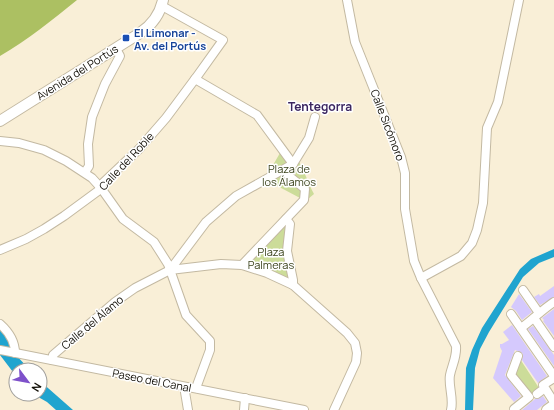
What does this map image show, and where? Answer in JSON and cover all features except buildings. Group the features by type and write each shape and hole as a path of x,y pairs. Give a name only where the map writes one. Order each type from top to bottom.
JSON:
{"main road":[{"name":"Avenida del Portús","path":"0,121 148,27 157,16 163,3"}],"street":[{"name":"Calle Sicómoro","path":"347,0 355,42 401,157 405,173 405,209 414,261 421,278 456,346 450,377 452,410"},
{"path":"421,278 461,256 472,242 477,230 483,203 487,128 498,102 519,0"},
{"name":"Calle del Roble","path":"0,250 26,239 64,216 98,191 103,183 139,149 166,118 223,40 163,3"},
{"path":"85,172 89,166 88,144 91,122 95,107 105,84 120,56 116,48"},
{"path":"195,79 257,115 293,164 309,138 315,118"},
{"path":"0,141 44,150 66,160 85,172 101,188 122,219 154,242 168,264 186,315 208,338 210,343 210,350 196,388"},
{"name":"Calle del Álamo","path":"52,360 53,355 115,302 135,288 170,270 198,232 215,214 236,196 283,171 293,164"},
{"path":"242,265 304,200 305,189 283,171"},
{"path":"286,219 290,224 287,251 293,285"},
{"path":"170,270 221,264 242,265 267,273 293,285 347,333 355,343 357,353 356,362 334,410"},
{"path":"523,290 536,316 553,343"},
{"path":"521,328 554,302"},
{"path":"511,314 554,377 543,386 551,407"},
{"path":"0,324 13,340 15,353"},
{"name":"Paseo del Canal","path":"0,350 304,410"},
{"path":"515,410 529,397 511,375 518,356"},
{"path":"186,387 185,392 188,410"},
{"path":"244,410 245,398"}],"green space":[{"path":"0,0 77,0 30,37 0,56"},
{"name":"Plaza de los Álamos","path":"280,153 291,157 295,156 298,160 314,194 308,199 300,198 268,181 273,173 273,165"},
{"name":"Plaza Palmeras","path":"286,219 293,280 242,265"},
{"path":"518,356 541,391 531,399 511,375"}],"water":[{"path":"554,249 554,257 539,263 523,277 489,332 480,349 475,368 473,410 465,410 466,368 482,328 520,269 531,259"},
{"path":"0,324 14,353 22,362 8,362 8,366 0,355"},
{"path":"48,388 73,410 56,410 47,402"}],"place":[{"name":"El Limonar - Av. del Portús","path":"126,38"}],"district":[{"name":"Tentegorra","path":"320,106"}]}
